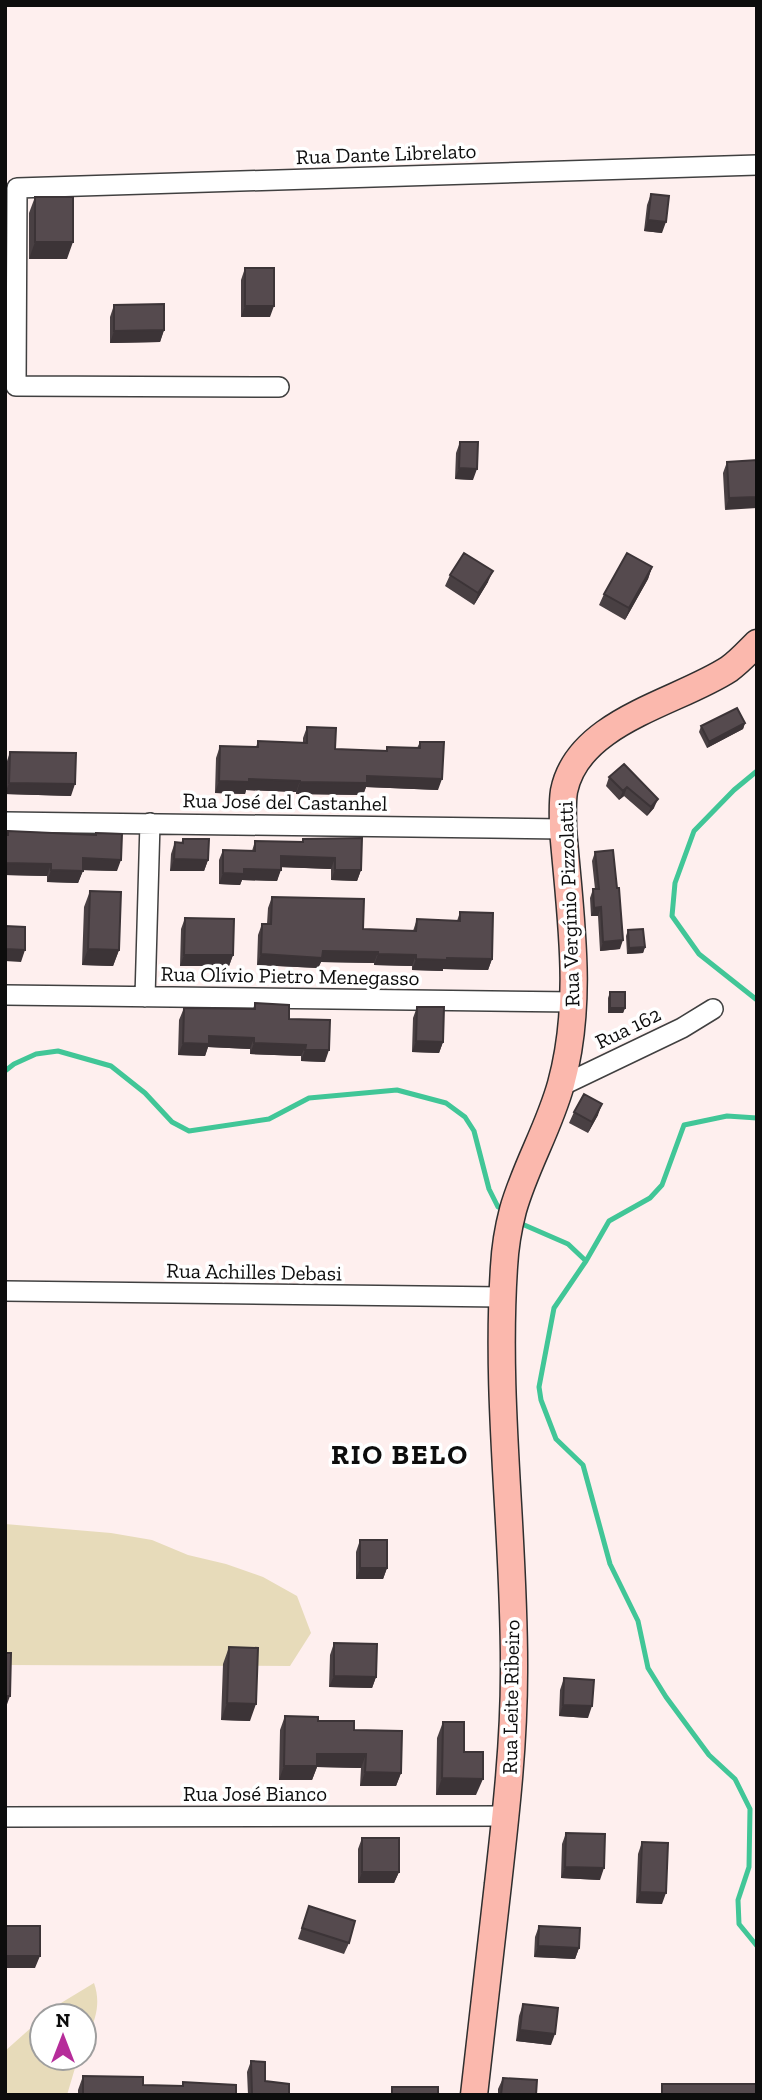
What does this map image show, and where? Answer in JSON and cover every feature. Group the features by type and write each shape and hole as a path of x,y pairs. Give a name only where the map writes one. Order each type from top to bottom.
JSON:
{"street":[{"name":"Rua Dante Librelato","path":"279,387 16,386 17,188 757,165"},
{"name":"Rua Vergínio Pizzolatti","path":"502,1297 507,1234 514,1208 553,1113 570,1045 575,1002 562,808 564,790 570,774 581,755 595,740 632,718 731,668 757,643"},
{"name":"Rua José del Castanhel","path":"5,822 563,829"},
{"path":"145,997 150,823"},
{"name":"Rua Olívio Pietro Menegasso","path":"5,995 575,1002"},
{"name":"Rua 162","path":"561,1086 682,1028 713,1010"},
{"name":"Rua Achilles Debasi","path":"5,1291 502,1297"},
{"name":"Rua Leite Ribeiro","path":"474,2095 512,1743 514,1670 502,1380 502,1297"},
{"name":"Rua José Bianco","path":"5,1817 505,1816"}],"shaded area":[{"path":"5,1524 111,1533 152,1540 188,1555 263,1577 297,1596 311,1633 290,1666 5,1665"},
{"path":"94,1983 97,2002 63,2002"},
{"path":"28,2030 28,2072 74,2072 67,2095 5,2095 5,2051"}],"building":[{"path":"651,194 669,196 666,222 648,220"},
{"path":"35,197 73,197 73,242 35,242"},
{"path":"245,268 274,268 274,306 245,306"},
{"path":"164,304 164,330 114,331 114,305"},
{"path":"460,442 478,442 477,469 459,468"},
{"path":"757,460 757,497 729,498 727,462"},
{"path":"464,553 493,571 478,593 450,575"},
{"path":"627,553 652,567 629,608 604,594"},
{"path":"737,708 745,723 709,742 701,726"},
{"path":"307,727 336,728 335,749 387,751 387,747 420,748 420,742 444,742 442,779 367,776 367,783 249,779 249,782 219,781 220,746 258,747 258,741 307,743"},
{"path":"10,752 76,753 75,784 9,783"},
{"path":"624,764 658,799 651,807 627,787 623,791 609,777"},
{"path":"8,831 122,834 121,860 83,858 83,871 51,870 51,864 5,863 5,835 8,835"},
{"path":"362,838 361,870 335,870 335,858 281,856 281,870 244,869 244,874 223,873 223,850 255,851 255,841 303,842 303,839"},
{"path":"183,839 209,839 208,860 174,859 175,842 183,843"},
{"path":"613,850 623,940 603,942 601,907 594,908 593,889 599,889 595,852"},
{"path":"90,891 121,892 119,950 88,949"},
{"path":"272,897 364,899 363,929 416,931 417,919 460,921 460,912 493,913 492,959 416,959 416,955 378,952 323,951 322,958 261,954 262,924 271,924"},
{"path":"185,918 234,919 233,955 184,955"},
{"path":"5,926 25,927 25,950 5,949"},
{"path":"643,929 645,947 629,948 628,930"},
{"path":"610,992 625,992 625,1008 610,1008"},
{"path":"255,1003 289,1005 289,1019 330,1020 329,1050 305,1050 306,1045 254,1043 254,1038 209,1036 209,1044 183,1043 184,1008 255,1009"},
{"path":"417,1007 444,1007 443,1042 416,1041"},
{"path":"584,1094 602,1104 592,1122 574,1112"},
{"path":"360,1540 387,1540 387,1568 360,1568"},
{"path":"334,1643 377,1644 376,1677 334,1676"},
{"path":"229,1647 258,1648 256,1704 227,1703"},
{"path":"5,1653 11,1653 10,1696 5,1696"},
{"path":"564,1678 594,1680 592,1706 563,1705"},
{"path":"285,1716 318,1717 318,1721 354,1721 354,1730 402,1731 401,1773 365,1772 366,1754 317,1754 317,1766 284,1766"},
{"path":"443,1722 464,1722 464,1752 483,1752 483,1779 442,1778"},
{"path":"566,1833 605,1834 604,1868 565,1867"},
{"path":"362,1838 399,1838 399,1872 362,1872"},
{"path":"642,1842 668,1843 666,1893 640,1892"},
{"path":"309,1906 355,1921 349,1943 302,1928"},
{"path":"5,1926 40,1926 40,1956 5,1956"},
{"path":"539,1926 580,1928 579,1948 538,1946"},
{"path":"523,2004 558,2008 555,2034 520,2030"},
{"path":"251,2061 265,2062 265,2081 289,2084 289,2095 252,2095"},
{"path":"83,2076 143,2077 143,2085 183,2086 183,2082 236,2085 236,2095 83,2095"},
{"path":"503,2078 537,2080 536,2095 501,2095"},
{"path":"662,2084 757,2084 757,2095 662,2095"},
{"path":"392,2087 438,2087 438,2095 392,2095"}],"waterway":[{"path":"757,771 734,790 694,831 675,883 672,916 699,954 757,1000"},
{"path":"5,1071 36,1054 58,1051 111,1066 145,1093 172,1122 189,1131 269,1119 309,1098 397,1090 446,1103 465,1117 474,1131 489,1189 498,1207"},
{"path":"757,1118 727,1116 684,1125 662,1185 650,1198 609,1221 554,1308 539,1387 541,1400 556,1439 583,1465 610,1564 638,1621 648,1668 709,1755 735,1779 750,1809 749,1867 738,1900 739,1924 757,1946"},
{"path":"522,1224 568,1244 586,1261"}],"district":[{"name":"RIO BELO","path":"400,1454"}]}
